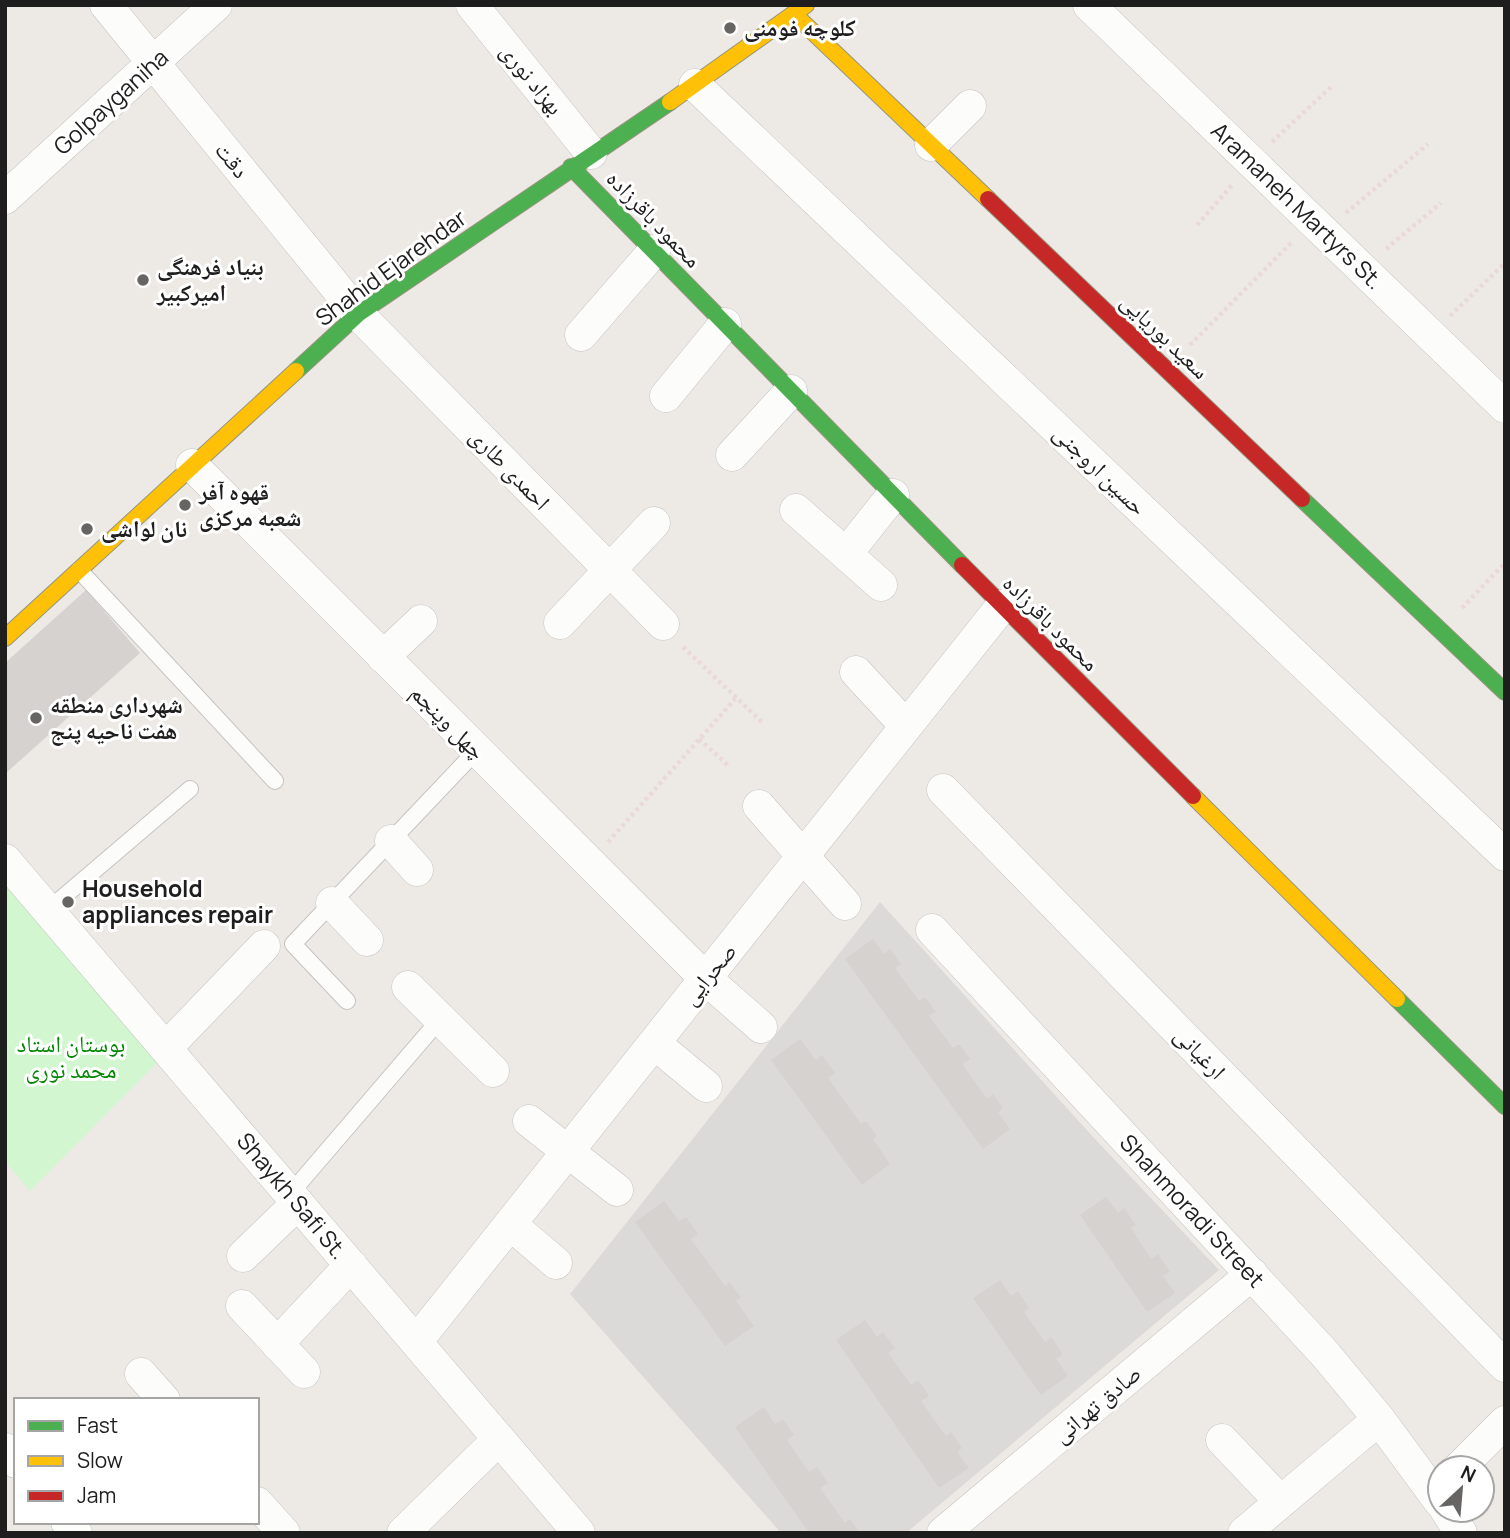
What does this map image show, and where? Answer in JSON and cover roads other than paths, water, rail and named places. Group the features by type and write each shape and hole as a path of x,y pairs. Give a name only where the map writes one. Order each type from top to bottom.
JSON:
{"street":[{"name":"دقت","path":"106,5 358,314"},
{"name":"Golpayganiha","path":"6,195 216,5"},
{"name":"بهزاد نوری","path":"472,5 581,160"},
{"name":"Aramaneh Martyrs St.","path":"1090,5 1505,407"},
{"name":"Shahid Ejarehdar","path":"5,638 358,314 695,85 800,9"},
{"name":"سعید بوریایی","path":"800,9 931,145 1505,692"},
{"name":"حسین اروجنی","path":"695,85 1505,855"},
{"path":"931,145 970,106"},
{"name":"محمود باقرزاده","path":"581,160 654,251 725,324 1002,606 1505,1106"},
{"path":"581,335 654,251"},
{"name":"احمدی طاری","path":"358,314 673,636"},
{"path":"666,396 725,324"},
{"path":"733,455 791,391"},
{"name":"چهل وپنجم","path":"192,465 705,978 761,1027"},
{"path":"846,554 893,495"},
{"path":"796,510 881,585"},
{"path":"560,623 654,523"},
{"name":"صحرایی","path":"416,1342 1002,606"},
{"path":"383,657 421,621"},
{"path":"856,672 906,726"},
{"name":"ارغیانی","path":"943,790 1505,1366"},
{"path":"759,806 845,904"},
{"path":"391,841 418,870"},
{"name":"Shaykh Safi St.","path":"5,860 579,1533"},
{"path":"332,903 367,940"},
{"name":"Shahmoradi Street","path":"932,930 1342,1373 1426,1480"},
{"path":"166,1048 264,946"},
{"path":"408,987 493,1071"},
{"path":"654,1043 706,1086"},
{"path":"529,1121 617,1190"},
{"path":"243,1256 294,1198"},
{"path":"510,1224 556,1262"},
{"path":"277,1344 351,1265"},
{"name":"صادق تهرانی","path":"943,1533 1252,1274"},
{"path":"242,1306 304,1372"},
{"path":"141,1374 162,1398"},
{"path":"1244,1533 1379,1419"},
{"path":"1473,1454 1505,1422"},
{"path":"403,1533 499,1439"},
{"path":"1222,1440 1281,1502"},
{"path":"259,1505 284,1533"}],"lane":[{"path":"79,570 275,780"},
{"path":"347,1001 293,944 477,750"},
{"path":"48,910 190,789"},
{"path":"294,1198 441,1018"}],"place":[{"name":"کلوچه فومنی","path":"730,28"},
{"name":"بنیاد فرهنگی امیرکبیر","path":"143,280"},
{"name":"قهوه آفر شعبه مرکزی","path":"185,505"},
{"name":"نان لواشی","path":"87,529"},
{"name":"شهرداری منطقه هفت ناحیه پنج","path":"36,718"},
{"name":"Household appliances repair","path":"68,902"}],"park label":[{"name":"بوستان استاد محمد نوری","path":"71,1057"}]}
